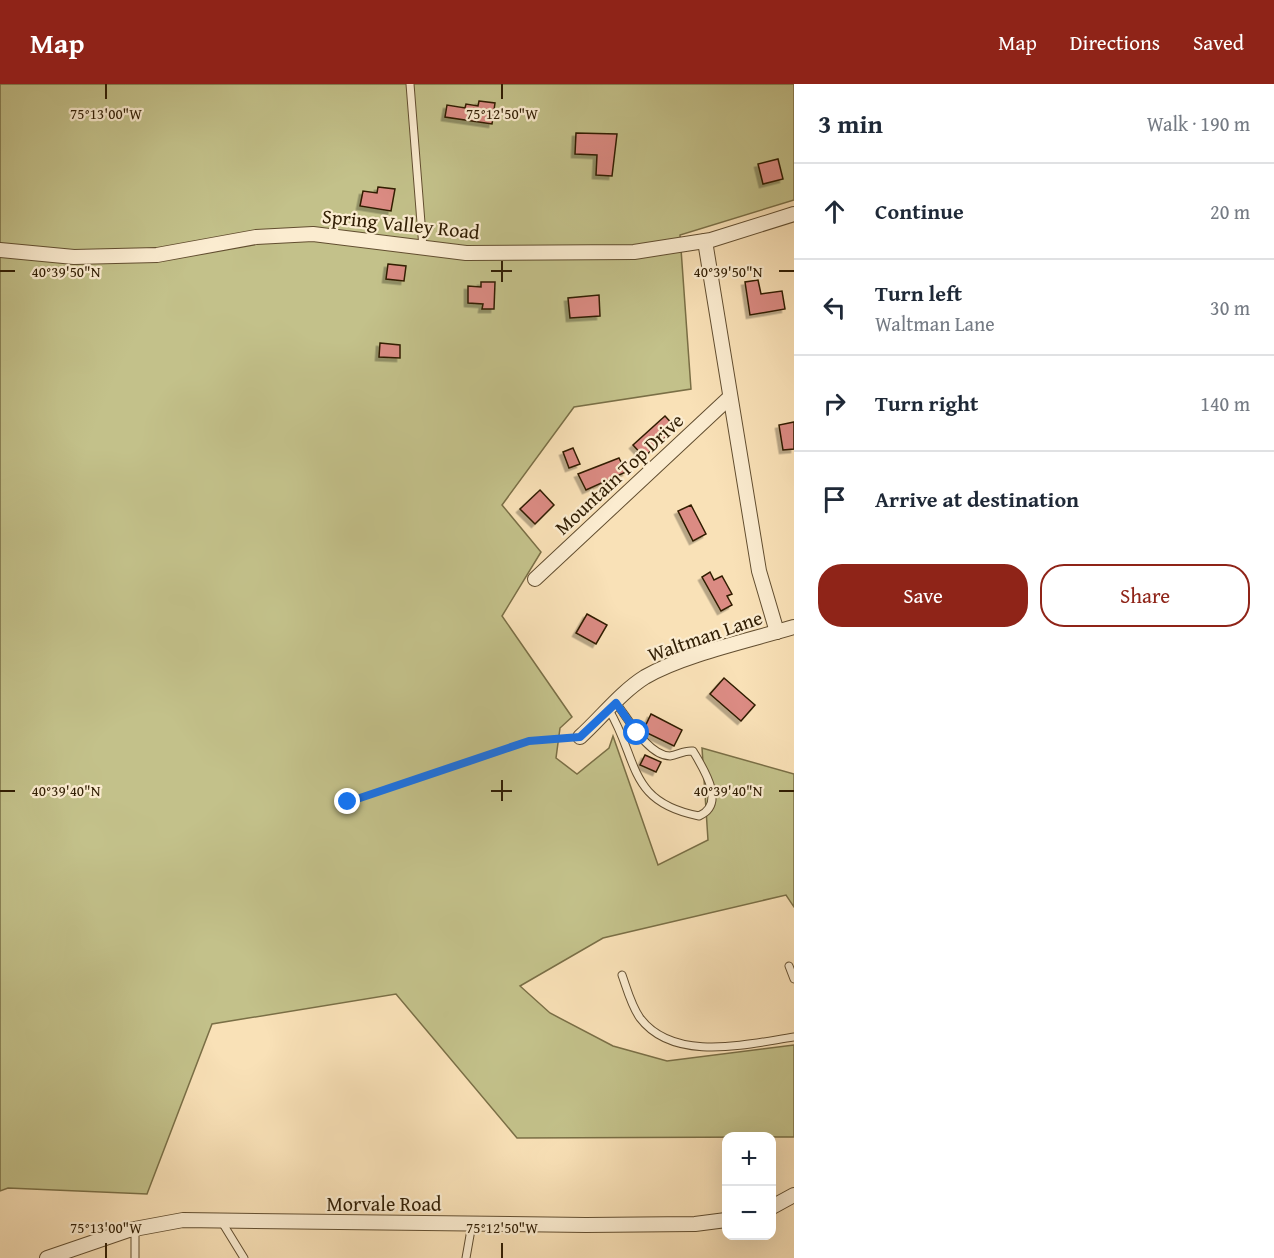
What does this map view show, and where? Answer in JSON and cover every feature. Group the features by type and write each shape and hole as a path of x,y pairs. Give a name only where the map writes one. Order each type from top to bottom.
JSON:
{"street":[{"name":"Spring Valley Road","path":"0,250 74,257 157,255 256,237 307,234 423,248 490,253 634,252 705,241 794,214"},
{"path":"705,241 759,571 777,632"},
{"name":"Mountain Top Drive","path":"535,579 730,397"},
{"name":"Waltman Lane","path":"580,737 638,682 658,671 794,627"},
{"path":"776,1204 794,1195"},
{"name":"Morvale Road","path":"47,1258 135,1228 183,1220 472,1224 683,1224 722,1220"}],"lane":[{"path":"410,84 423,248"},
{"path":"612,706 651,747 670,756 693,751 709,777 711,804 708,810 699,816 651,796 632,767 612,706"},
{"path":"789,966 794,979"},
{"path":"622,975 640,1017 656,1034 678,1043 711,1046 794,1037"},
{"path":"220,1220 244,1258"},
{"path":"466,1258 472,1224"},
{"path":"135,1228 135,1258"}],"path":[{"path":"348,802 529,741 580,737"}],"shaded area":[{"path":"0,84 794,84 794,200 680,235 691,389 574,407 502,505 541,552 502,616 572,717 560,728 556,758 577,774 609,748 613,736 658,865 708,840 702,748 794,774 794,907 786,895 603,938 520,986 550,1013 613,1046 667,1061 794,1045 794,1137 776,1137 776,1132 722,1132 722,1137 517,1138 396,994 212,1024 147,1194 8,1188 0,1191"}],"building":[{"path":"479,101 495,103 492,124 445,117 447,105 465,108 466,104 478,106"},
{"path":"576,133 617,134 612,176 596,175 597,155 575,154"},
{"path":"778,159 783,179 763,184 758,164"},
{"path":"378,187 395,189 391,211 360,206 363,191 377,193"},
{"path":"388,264 406,266 404,281 386,279"},
{"path":"758,280 761,294 782,291 785,309 750,315 745,282"},
{"path":"481,282 495,282 494,309 482,309 483,304 468,303 468,286 481,287"},
{"path":"599,295 600,316 570,318 568,298"},
{"path":"380,343 400,345 400,358 379,357"},
{"path":"665,416 676,428 644,457 633,445"},
{"path":"794,422 794,449 783,450 779,425"},
{"path":"573,448 580,464 569,468 563,452"},
{"path":"619,458 626,472 586,490 578,474"},
{"path":"540,490 554,505 535,524 520,509"},
{"path":"691,505 706,534 693,541 678,511"},
{"path":"710,572 714,580 722,576 732,594 727,596 732,605 721,611 702,577"},
{"path":"587,614 607,625 596,644 576,633"},
{"path":"724,678 755,705 741,721 710,694"},
{"path":"651,714 682,730 674,746 643,731"},
{"path":"645,755 661,762 656,772 640,765"}],"route":[{"path":"348,802 529,741 580,737 616,703 637,733"}]}
